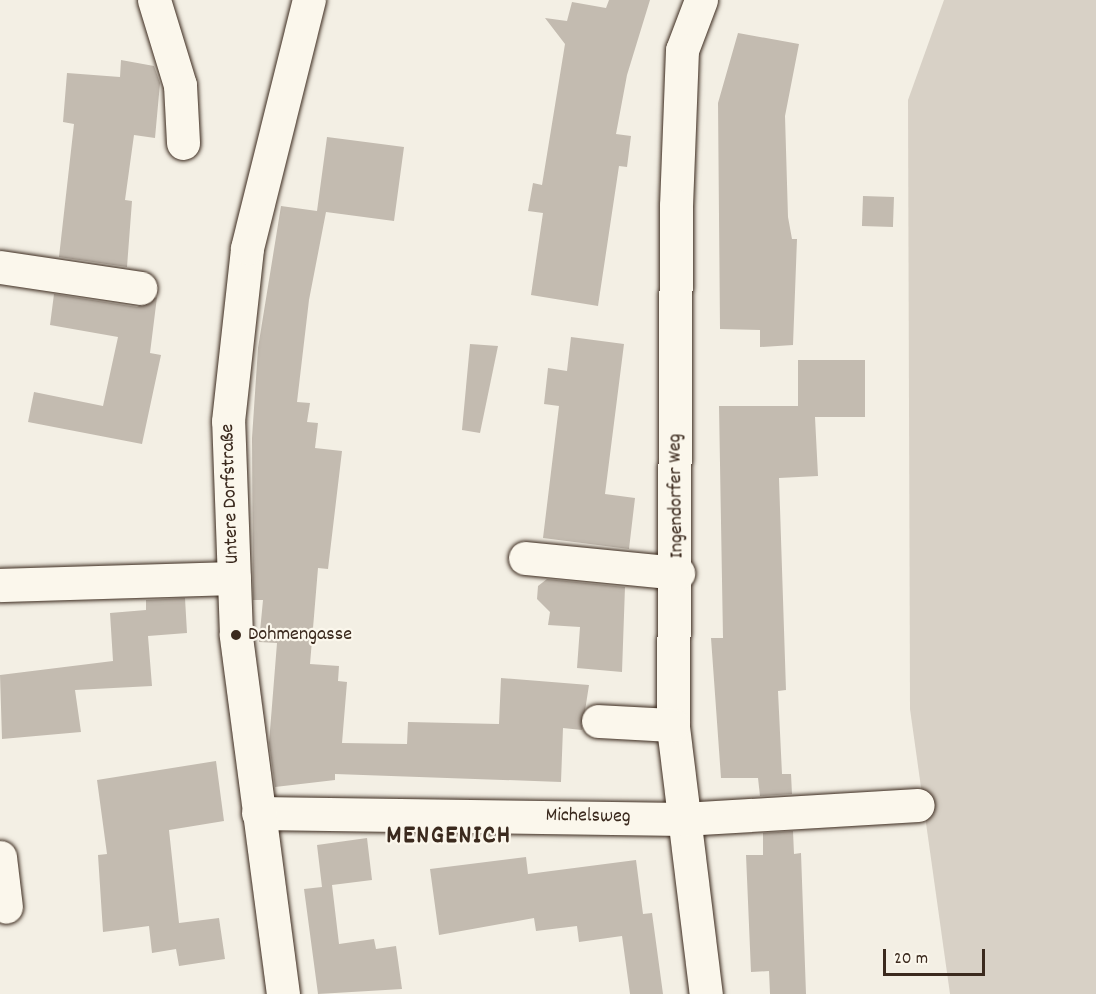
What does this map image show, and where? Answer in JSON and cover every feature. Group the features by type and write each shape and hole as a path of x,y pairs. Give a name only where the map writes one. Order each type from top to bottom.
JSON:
{"street":[{"path":"154,0 180,85 183,143"},
{"name":"Untere Dorfstraße","path":"283,994 258,813 234,578 228,421 247,248 309,0"},
{"name":"Ingendorfer Weg","path":"701,0 682,50 676,194 678,573 673,725 706,994"},
{"path":"0,267 140,288"},
{"path":"525,558 678,573"},
{"path":"0,585 234,578"},
{"path":"598,721 673,725"},
{"name":"Michelsweg","path":"258,813 683,819 918,805"},
{"path":"0,857 6,907"}],"shaded area":[{"path":"944,0 1096,0 1096,994 950,994 910,709 908,100"}],"building":[{"path":"609,0 650,0 627,75 616,134 631,136 627,167 619,166 598,306 531,295 543,213 528,211 533,183 542,185 565,44 545,18 567,21 572,2 606,8"},
{"path":"738,33 799,44 785,116 788,217 792,239 797,239 793,345 760,347 760,330 720,329 718,103"},
{"path":"121,60 154,66 160,83 155,138 134,135 125,200 132,201 127,267 59,257 74,124 63,122 67,73 120,77"},
{"path":"327,137 404,147 394,221 326,212 309,300 297,402 310,403 307,422 318,423 315,448 342,451 328,569 318,568 310,664 339,666 338,681 347,682 342,743 407,744 408,722 499,724 501,678 589,685 582,730 563,728 561,782 335,774 335,780 275,787 269,743 277,643 259,642 263,600 253,600 252,438 258,348 281,206 317,211"},
{"path":"863,196 894,197 893,227 862,226"},
{"path":"54,294 137,307 157,297 150,353 161,355 142,444 28,422 34,392 103,406 118,337 50,325"},
{"path":"571,337 624,344 605,494 635,498 629,549 543,538 559,406 544,404 548,368 567,371"},
{"path":"470,344 498,346 480,433 462,430"},
{"path":"798,360 865,360 865,417 815,417 818,476 779,478 786,690 778,691 782,774 791,774 792,794 760,796 758,778 721,778 711,638 723,638 719,406 798,406"},
{"path":"547,579 625,587 622,672 577,668 580,627 548,625 550,612 537,599 538,586"},
{"path":"185,598 187,633 148,636 152,686 75,690 81,732 2,739 0,675 113,661 110,613 146,610 146,600"},
{"path":"216,761 224,821 169,830 179,923 219,918 225,959 179,966 176,949 152,953 149,926 103,932 98,855 107,854 97,780"},
{"path":"793,831 794,854 801,853 806,994 770,994 769,971 751,972 746,855 763,855 763,833"},
{"path":"367,838 372,880 332,885 339,944 374,939 376,949 396,946 402,989 318,994 304,889 322,887 317,845"},
{"path":"526,857 528,874 636,860 643,914 652,913 663,994 630,994 622,936 579,942 577,926 536,931 534,918 439,935 430,869"}],"place":[{"name":"Dohmengasse","path":"236,635"}],"district":[{"name":"MENGENICH","path":"449,837"}]}
